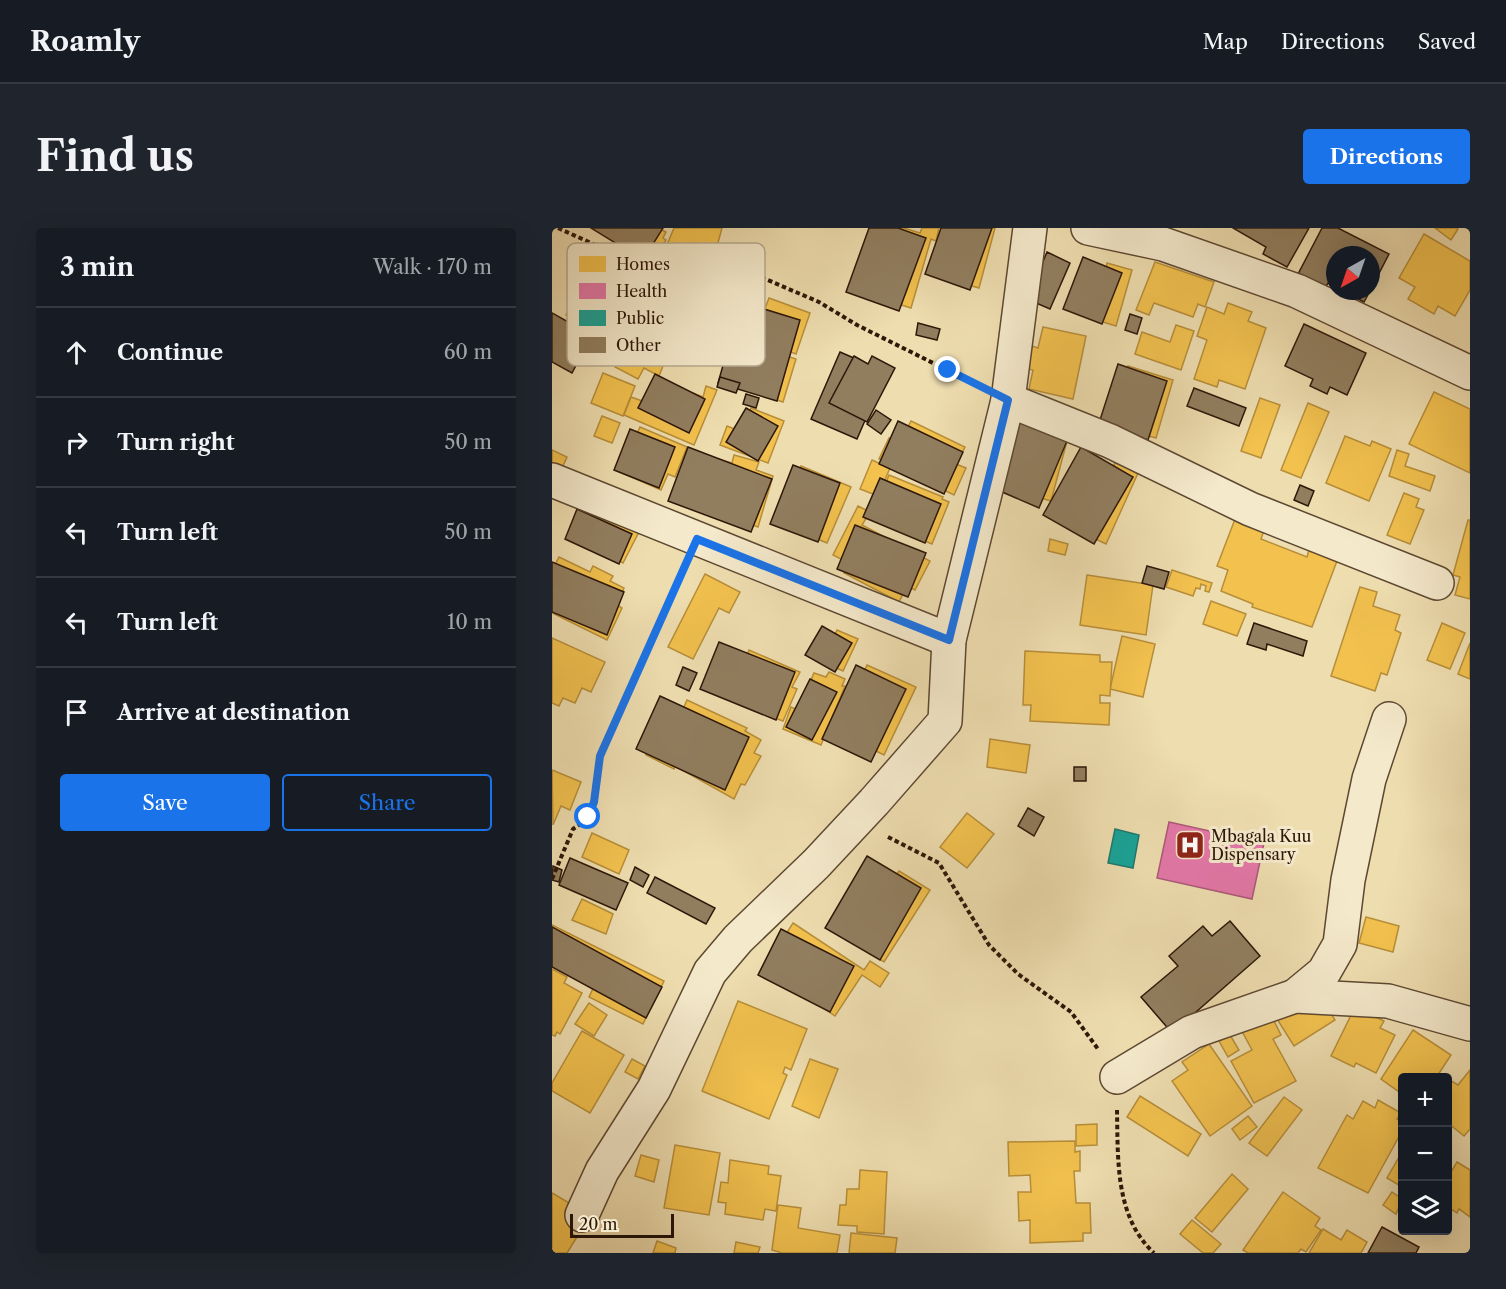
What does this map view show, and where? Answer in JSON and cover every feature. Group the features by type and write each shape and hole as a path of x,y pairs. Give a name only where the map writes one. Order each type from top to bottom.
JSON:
{"street":[{"path":"582,1215 602,1171 654,1089 710,972 738,939 816,864 945,721 949,640 1008,400 1030,228"},
{"path":"1088,228 1163,244 1297,291 1470,373"},
{"path":"1008,400 1110,441 1250,509 1437,583"},
{"path":"552,480 949,640"},
{"path":"1117,1077 1192,1032 1295,996 1324,972 1340,944 1348,880 1369,779 1389,719"},
{"path":"1295,996 1388,1001 1470,1024"}],"path":[{"path":"558,228 591,243"},
{"path":"765,279 819,302 857,325 1008,400"},
{"path":"552,879 573,829 585,821 592,809 600,756 697,539"},
{"path":"854,821 939,863 989,945 1018,974 1071,1012 1117,1077 1122,1196 1132,1226 1154,1253"}],"building: Homes":[{"path":"599,228 663,228 662,230 666,232 663,238 666,240 664,243 625,243"},
{"path":"674,228 722,228 718,243 668,243"},
{"path":"878,228 904,228 920,233 922,228 939,228 936,241 931,239 911,308 889,301 891,296 860,287"},
{"path":"945,228 995,228 979,288 933,275"},
{"path":"1435,228 1456,228 1458,229 1451,240"},
{"path":"1424,234 1470,261 1470,290 1455,316 1438,306 1434,314 1408,299 1415,287 1399,278"},
{"path":"1155,262 1214,282 1205,307 1198,304 1193,317 1154,303 1149,315 1136,310"},
{"path":"1107,263 1132,270 1116,326 1074,313 1089,264 1106,269"},
{"path":"769,298 810,313 796,354 765,342 765,309"},
{"path":"1228,303 1252,312 1248,321 1266,328 1245,389 1219,380 1217,387 1194,379 1207,340 1197,336 1207,307 1224,314"},
{"path":"1176,325 1194,331 1181,370 1135,354 1142,332 1170,342"},
{"path":"1043,327 1086,336 1073,399 1029,389 1033,370 1028,369 1032,346 1038,348"},
{"path":"765,349 796,359 783,402 740,388 746,366 765,366"},
{"path":"663,366 659,376 644,368 638,379 615,367"},
{"path":"1128,366 1173,380 1156,438 1111,425"},
{"path":"603,373 635,386 623,416 591,403"},
{"path":"658,379 703,397 706,386 717,390 694,445 624,415 631,397 648,403"},
{"path":"1434,392 1470,409 1470,473 1409,444"},
{"path":"1260,398 1280,405 1261,458 1241,451"},
{"path":"1308,403 1329,412 1301,478 1281,470"},
{"path":"751,408 784,421 768,463 720,445 727,426 742,432"},
{"path":"602,416 620,423 612,443 594,436"},
{"path":"911,421 965,447 956,464 966,468 954,495 879,459 889,438 900,443"},
{"path":"1042,422 1070,430 1051,501 995,485 1006,442 1018,445 1022,430 1038,435"},
{"path":"640,427 687,447 675,477 668,474 661,490 620,472"},
{"path":"1345,436 1370,446 1372,441 1391,449 1369,501 1326,483"},
{"path":"552,450 567,457 557,479 552,476"},
{"path":"1397,450 1409,454 1405,466 1435,476 1430,491 1389,476"},
{"path":"698,453 732,463 734,455 759,462 756,470 773,476 758,527 706,507 706,511 682,504"},
{"path":"1088,459 1113,469 1115,462 1139,471 1106,544 1055,520 1067,488 1076,491"},
{"path":"872,460 890,468 878,496 860,489"},
{"path":"801,466 851,487 827,543 796,530 799,523 780,515"},
{"path":"889,475 943,497 942,499 949,502 932,544 871,519"},
{"path":"1404,493 1419,499 1416,507 1424,510 1410,544 1387,535"},
{"path":"593,506 640,530 623,563 577,539"},
{"path":"858,506 870,512 862,525 930,561 915,590 907,586 899,602 844,573 849,563 833,555"},
{"path":"1237,514 1266,525 1261,539 1307,557 1309,550 1337,561 1312,627 1252,607 1253,604 1221,591 1228,570 1217,566"},
{"path":"1468,520 1470,520 1470,599 1455,595 1460,577 1453,575"},
{"path":"1050,539 1068,544 1065,555 1048,551"},
{"path":"559,557 590,572 593,566 613,576 610,581 624,588 617,605 622,608 607,640 552,613 552,571"},
{"path":"1172,570 1212,583 1209,592 1205,591 1206,586 1201,584 1200,589 1196,588 1193,596 1166,587"},
{"path":"705,574 740,592 729,613 719,608 693,659 668,647"},
{"path":"1087,575 1153,585 1146,635 1080,625"},
{"path":"1360,587 1377,592 1373,606 1400,615 1395,630 1401,633 1387,675 1381,673 1375,691 1331,676"},
{"path":"1211,601 1246,614 1237,636 1203,624"},
{"path":"1442,623 1465,633 1450,669 1427,660"},
{"path":"837,630 858,639 843,671 823,662"},
{"path":"1122,636 1155,644 1143,697 1110,689"},
{"path":"552,638 605,662 591,692 582,688 575,703 563,698 559,706 552,703"},
{"path":"1470,643 1470,679 1458,674"},
{"path":"722,644 747,655 749,650 800,672 792,687 797,689 783,721 740,705 741,703 705,683"},
{"path":"1025,651 1100,655 1100,662 1112,662 1110,696 1100,695 1100,703 1110,703 1109,725 1030,721 1031,705 1023,705"},
{"path":"867,665 916,687 884,755 868,747 864,754 833,739"},
{"path":"829,672 845,679 842,686 845,686 821,745 783,729 791,707 798,710 814,673 826,677"},
{"path":"687,700 747,728 745,731 761,740 754,753 761,756 745,785 741,784 734,799 675,766 674,769 646,755 670,709 681,714"},
{"path":"990,739 1030,745 1026,773 987,767"},
{"path":"552,770 581,782 570,810 561,806 553,825"},
{"path":"967,813 994,834 967,868 940,847"},
{"path":"592,833 629,850 619,874 582,857"},
{"path":"899,871 930,890 884,962 842,935 881,872 893,880"},
{"path":"582,899 613,914 606,934 572,920"},
{"path":"1366,917 1399,926 1393,952 1359,943"},
{"path":"793,923 864,970 870,961 889,973 880,987 862,975 835,1016 774,974 782,963 772,956"},
{"path":"552,925 664,981 643,1024 589,997 596,982 553,960 556,954 552,953"},
{"path":"552,969 567,977 564,983 582,993 560,1034 557,1032 555,1036 552,1035"},
{"path":"1313,985 1335,1020 1294,1046 1272,1011"},
{"path":"738,1001 807,1029 791,1070 785,1067 783,1073 787,1075 769,1119 702,1091"},
{"path":"589,1003 607,1015 594,1036 575,1024"},
{"path":"1355,1007 1384,1021 1380,1028 1395,1035 1376,1073 1356,1063 1354,1067 1331,1056"},
{"path":"1271,1015 1281,1035 1273,1039 1296,1081 1254,1103 1231,1061 1252,1050 1236,1020"},
{"path":"1413,1030 1451,1055 1439,1073 1398,1073 1398,1091 1381,1079"},
{"path":"582,1031 624,1055 590,1113 552,1091 552,1083"},
{"path":"1230,1035 1239,1050 1228,1057 1219,1041"},
{"path":"1209,1044 1252,1106 1210,1136 1172,1081 1188,1070 1182,1062"},
{"path":"632,1059 645,1066 638,1079 625,1072"},
{"path":"810,1059 838,1069 819,1118 792,1106"},
{"path":"1470,1070 1470,1129 1464,1136 1452,1126 1452,1081 1458,1085"},
{"path":"1140,1096 1201,1134 1188,1156 1127,1117"},
{"path":"1284,1097 1302,1110 1267,1156 1249,1143"},
{"path":"1378,1100 1398,1111 1398,1138 1368,1193 1318,1168 1347,1115 1353,1119 1363,1101 1375,1108"},
{"path":"1248,1116 1257,1127 1240,1140 1232,1129"},
{"path":"1097,1124 1097,1145 1076,1146 1076,1125"},
{"path":"1075,1141 1075,1152 1080,1151 1080,1171 1074,1171 1076,1203 1090,1203 1091,1233 1083,1233 1083,1241 1030,1243 1030,1220 1019,1221 1018,1192 1031,1192 1030,1175 1009,1176 1008,1142"},
{"path":"675,1145 720,1153 709,1215 664,1208"},
{"path":"641,1155 659,1160 654,1182 635,1176"},
{"path":"1398,1159 1398,1185 1387,1178"},
{"path":"730,1160 769,1166 768,1174 781,1176 776,1211 765,1209 763,1220 725,1214 726,1203 718,1202 721,1182 728,1183"},
{"path":"1457,1162 1470,1170 1470,1217 1459,1209 1457,1213 1452,1210 1452,1170"},
{"path":"860,1170 887,1172 884,1234 857,1232 857,1226 838,1225 840,1205 846,1205 847,1189 859,1189"},
{"path":"1232,1174 1248,1189 1212,1232 1195,1218"},
{"path":"1283,1192 1320,1218 1315,1226 1321,1230 1306,1252 1301,1249 1298,1253 1248,1253 1243,1250"},
{"path":"1392,1192 1398,1196 1396,1214 1383,1205"},
{"path":"552,1193 571,1204 580,1217 571,1233 577,1237 567,1253 552,1253"},
{"path":"778,1205 801,1208 798,1228 840,1235 837,1253 782,1253 772,1250"},
{"path":"1192,1220 1221,1244 1213,1253 1203,1253 1180,1234"},
{"path":"1323,1229 1341,1240 1347,1230 1367,1242 1361,1253 1309,1253"},
{"path":"851,1233 897,1238 895,1253 849,1253"},
{"path":"657,1241 676,1248 675,1253 653,1253"},
{"path":"736,1242 760,1247 758,1253 734,1253"}],"building: Health":[{"path":"1169,822 1264,843 1252,899 1157,878"}],"building: Public":[{"path":"1115,829 1139,835 1133,868 1108,863"}],"building: Other":[{"path":"591,228 663,228 654,243 615,243"},
{"path":"869,228 898,228 926,238 899,311 846,292"},
{"path":"941,228 992,228 970,290 925,274"},
{"path":"1233,228 1309,228 1287,267 1263,254 1266,247"},
{"path":"1322,228 1338,228 1373,246 1326,246 1326,286 1324,290 1297,276"},
{"path":"1380,249 1389,254 1380,272"},
{"path":"1047,252 1070,263 1050,309 1027,299"},
{"path":"1083,257 1122,273 1102,324 1063,309"},
{"path":"765,309 800,320 777,401 718,383 723,366 765,366"},
{"path":"552,313 567,321 567,366 576,366 572,373 552,362"},
{"path":"1130,314 1142,318 1137,334 1125,330"},
{"path":"918,323 940,329 937,340 916,335"},
{"path":"1304,324 1366,353 1347,395 1330,387 1327,394 1310,386 1313,379 1285,366"},
{"path":"840,352 886,372 857,439 811,419"},
{"path":"854,356 868,364 872,356 895,368 867,422 829,403"},
{"path":"1118,364 1167,381 1148,440 1099,423"},
{"path":"655,374 705,399 689,433 638,408"},
{"path":"720,377 740,383 736,393 717,387"},
{"path":"1194,388 1246,408 1239,426 1187,406"},
{"path":"746,394 759,398 756,408 743,404"},
{"path":"746,408 778,426 758,461 726,442"},
{"path":"876,410 891,420 881,434 867,424"},
{"path":"1014,418 1067,441 1039,508 986,485"},
{"path":"898,421 963,452 944,494 879,464"},
{"path":"630,429 675,447 659,488 614,470"},
{"path":"688,447 772,479 751,532 668,501"},
{"path":"1081,447 1133,477 1094,544 1043,515"},
{"path":"793,465 840,483 818,542 770,524"},
{"path":"880,478 941,504 925,543 863,517"},
{"path":"1300,485 1314,491 1308,506 1294,500"},
{"path":"577,509 632,534 619,564 565,539"},
{"path":"855,525 926,553 908,597 837,569"},
{"path":"552,562 624,592 607,635 552,612"},
{"path":"1147,566 1169,572 1164,589 1142,583"},
{"path":"1254,623 1307,641 1303,656 1267,644 1266,650 1247,644"},
{"path":"822,626 852,643 835,672 805,655"},
{"path":"719,642 795,672 776,720 700,689"},
{"path":"856,665 906,689 871,762 822,739"},
{"path":"683,667 697,673 689,691 676,685"},
{"path":"810,679 837,692 812,740 786,727"},
{"path":"660,696 749,737 725,790 636,749"},
{"path":"1074,767 1086,767 1086,781 1074,781"},
{"path":"1028,808 1044,817 1034,836 1018,826"},
{"path":"867,856 921,888 880,960 825,928"},
{"path":"570,858 628,883 616,910 559,885"},
{"path":"553,866 562,870 559,882 552,880"},
{"path":"635,867 649,875 643,887 630,880"},
{"path":"655,877 715,908 706,924 647,893"},
{"path":"1230,921 1260,956 1172,1033 1141,997 1178,966 1169,956 1203,926 1212,936"},
{"path":"552,927 662,987 646,1018 552,967"},
{"path":"781,929 854,966 830,1012 758,975"},
{"path":"1382,1227 1419,1247 1416,1253 1368,1253"}],"place":[{"name":"Mbagala Kuu Dispensary","path":"1190,845"}],"route":[{"path":"588,817 594,802 600,756 697,539 949,640 1008,400 948,370"}]}
